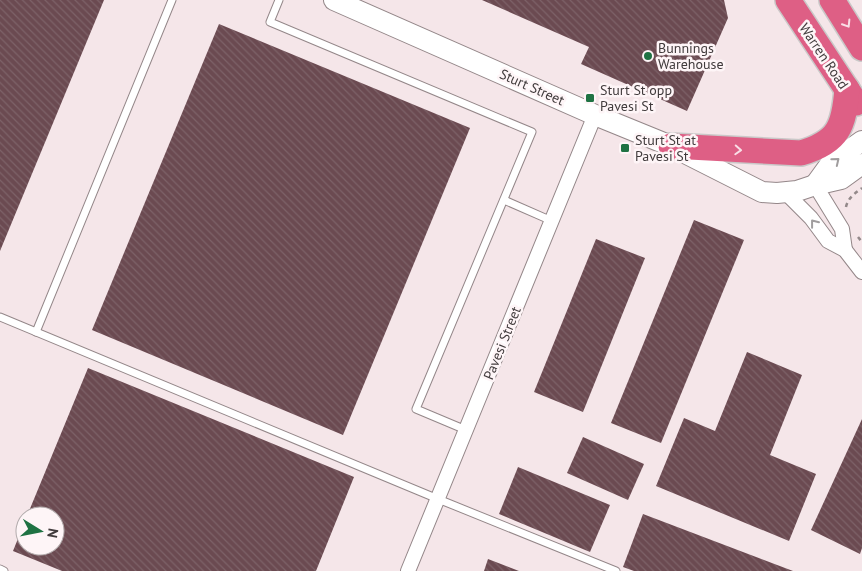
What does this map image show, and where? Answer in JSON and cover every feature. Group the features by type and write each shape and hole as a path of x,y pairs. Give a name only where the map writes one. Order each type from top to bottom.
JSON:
{"highway":[{"name":"Warren Road","path":"788,0 862,111"},
{"path":"832,0 862,48"},
{"path":"672,146 802,153 815,149 830,141 840,125 845,110 847,89"}],"street":[{"name":"Sturt Street","path":"334,0 595,115 672,146 762,192 797,191 841,179 862,164"},
{"name":"Pavesi Street","path":"408,571 595,115"},
{"path":"845,250 842,229 815,185 831,163 862,141"},
{"path":"786,192 811,218 828,241 845,250 862,272"}],"lane":[{"path":"36,332 172,0"},
{"path":"279,0 270,22 532,132 416,408 466,430"},
{"path":"504,200 552,221"},
{"path":"0,318 616,571"},
{"path":"0,569 4,571"}],"path":[{"path":"846,213 847,201 862,188"},
{"path":"856,235 862,242"}],"building":[{"path":"0,0 104,0 0,251"},
{"name":"Bunnings Warehouse","path":"482,0 724,0 728,18 687,111 581,64 589,47"},
{"path":"219,24 470,128 343,435 92,330"},
{"path":"694,220 744,240 661,443 611,423"},
{"path":"596,239 645,258 583,412 534,392"},
{"path":"747,352 802,375 770,455 816,474 789,541 656,486 684,418 715,431"},
{"path":"88,368 354,477 316,571 62,571 25,556 65,556 65,506 31,506"},
{"path":"862,419 862,548 860,554 811,530"},
{"path":"583,437 644,464 628,500 567,473"},
{"path":"518,467 610,505 590,552 499,514"},
{"path":"643,514 793,571 634,571 623,567"},
{"path":"488,559 519,571 484,571"}],"place":[{"name":"Bunnings Warehouse","path":"648,56"},
{"name":"Sturt St opp Pavesi St","path":"590,98"},
{"name":"Sturt St at Pavesi St","path":"625,148"}]}
